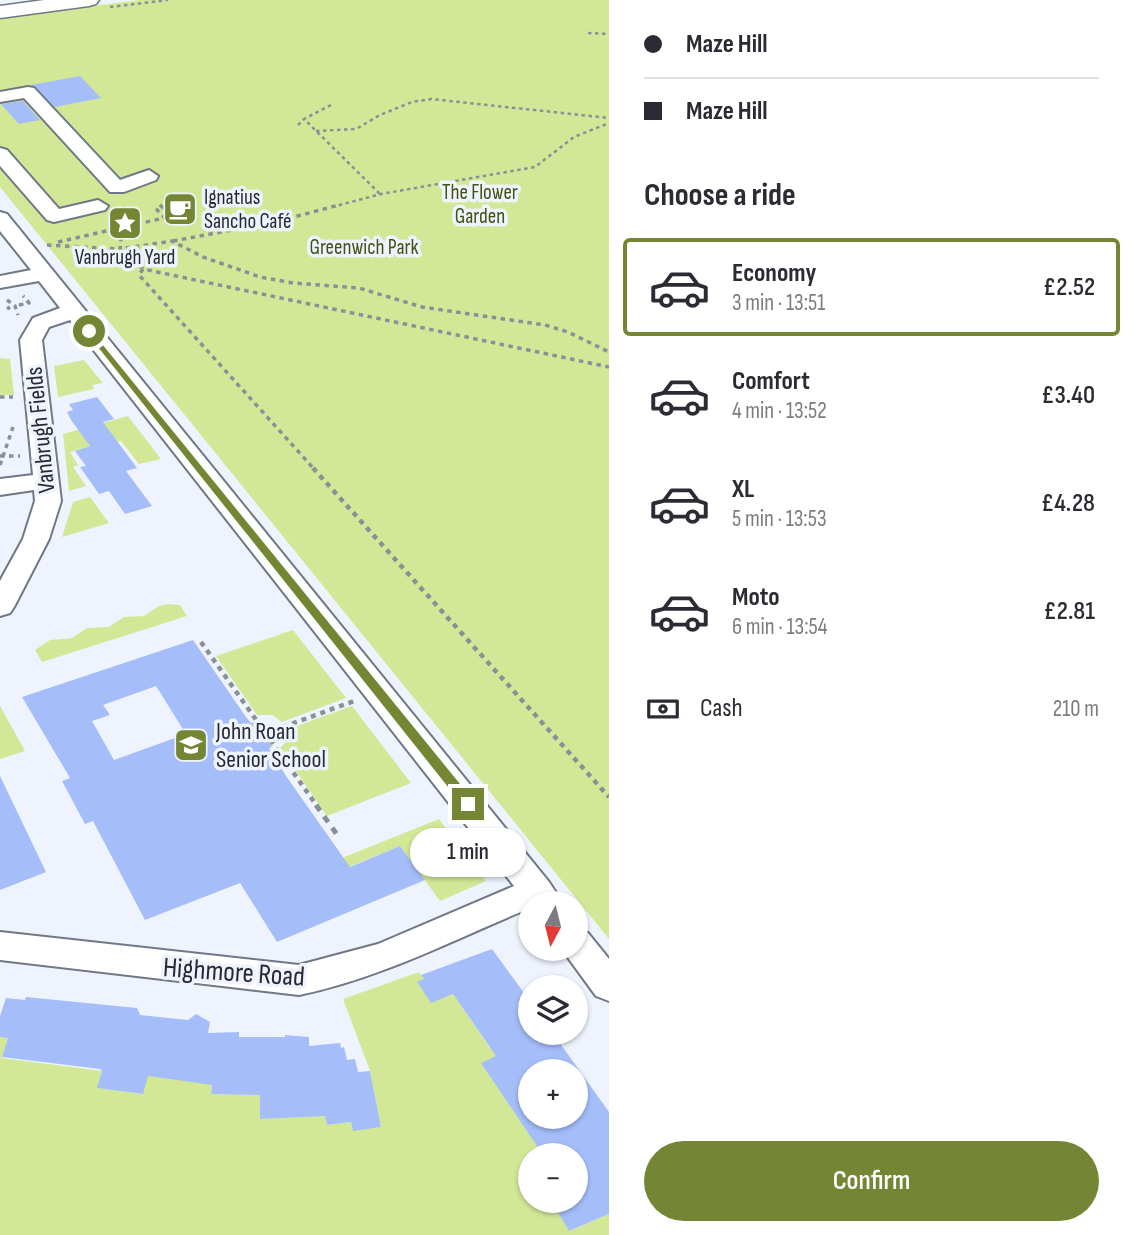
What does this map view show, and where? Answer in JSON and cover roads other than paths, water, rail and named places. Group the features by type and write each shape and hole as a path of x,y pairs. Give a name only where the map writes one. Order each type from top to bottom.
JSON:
{"main road":[{"path":"0,12 89,0"}],"street":[{"path":"0,97 28,92 117,188 149,176"},
{"path":"0,154 54,216 95,208"},
{"path":"0,218 43,274"},
{"path":"7,288 43,274"},
{"path":"43,274 40,286 54,304 73,311 536,891"},
{"name":"Vanbrugh Fields","path":"0,607 44,519 48,501 31,340 41,323 73,311"},
{"path":"0,487 46,481"},
{"name":"Highmore Road","path":"0,946 299,981 335,975 518,906"},
{"path":"588,959 609,986"}],"place":[{"name":"Ignatius Sancho Café","path":"180,209"},
{"name":"Vanbrugh Yard","path":"125,223"},
{"name":"John Roan Senior School","path":"191,745"}],"park label":[{"name":"The Flower Garden","path":"480,204"},
{"name":"Greenwich Park","path":"364,247"}]}
